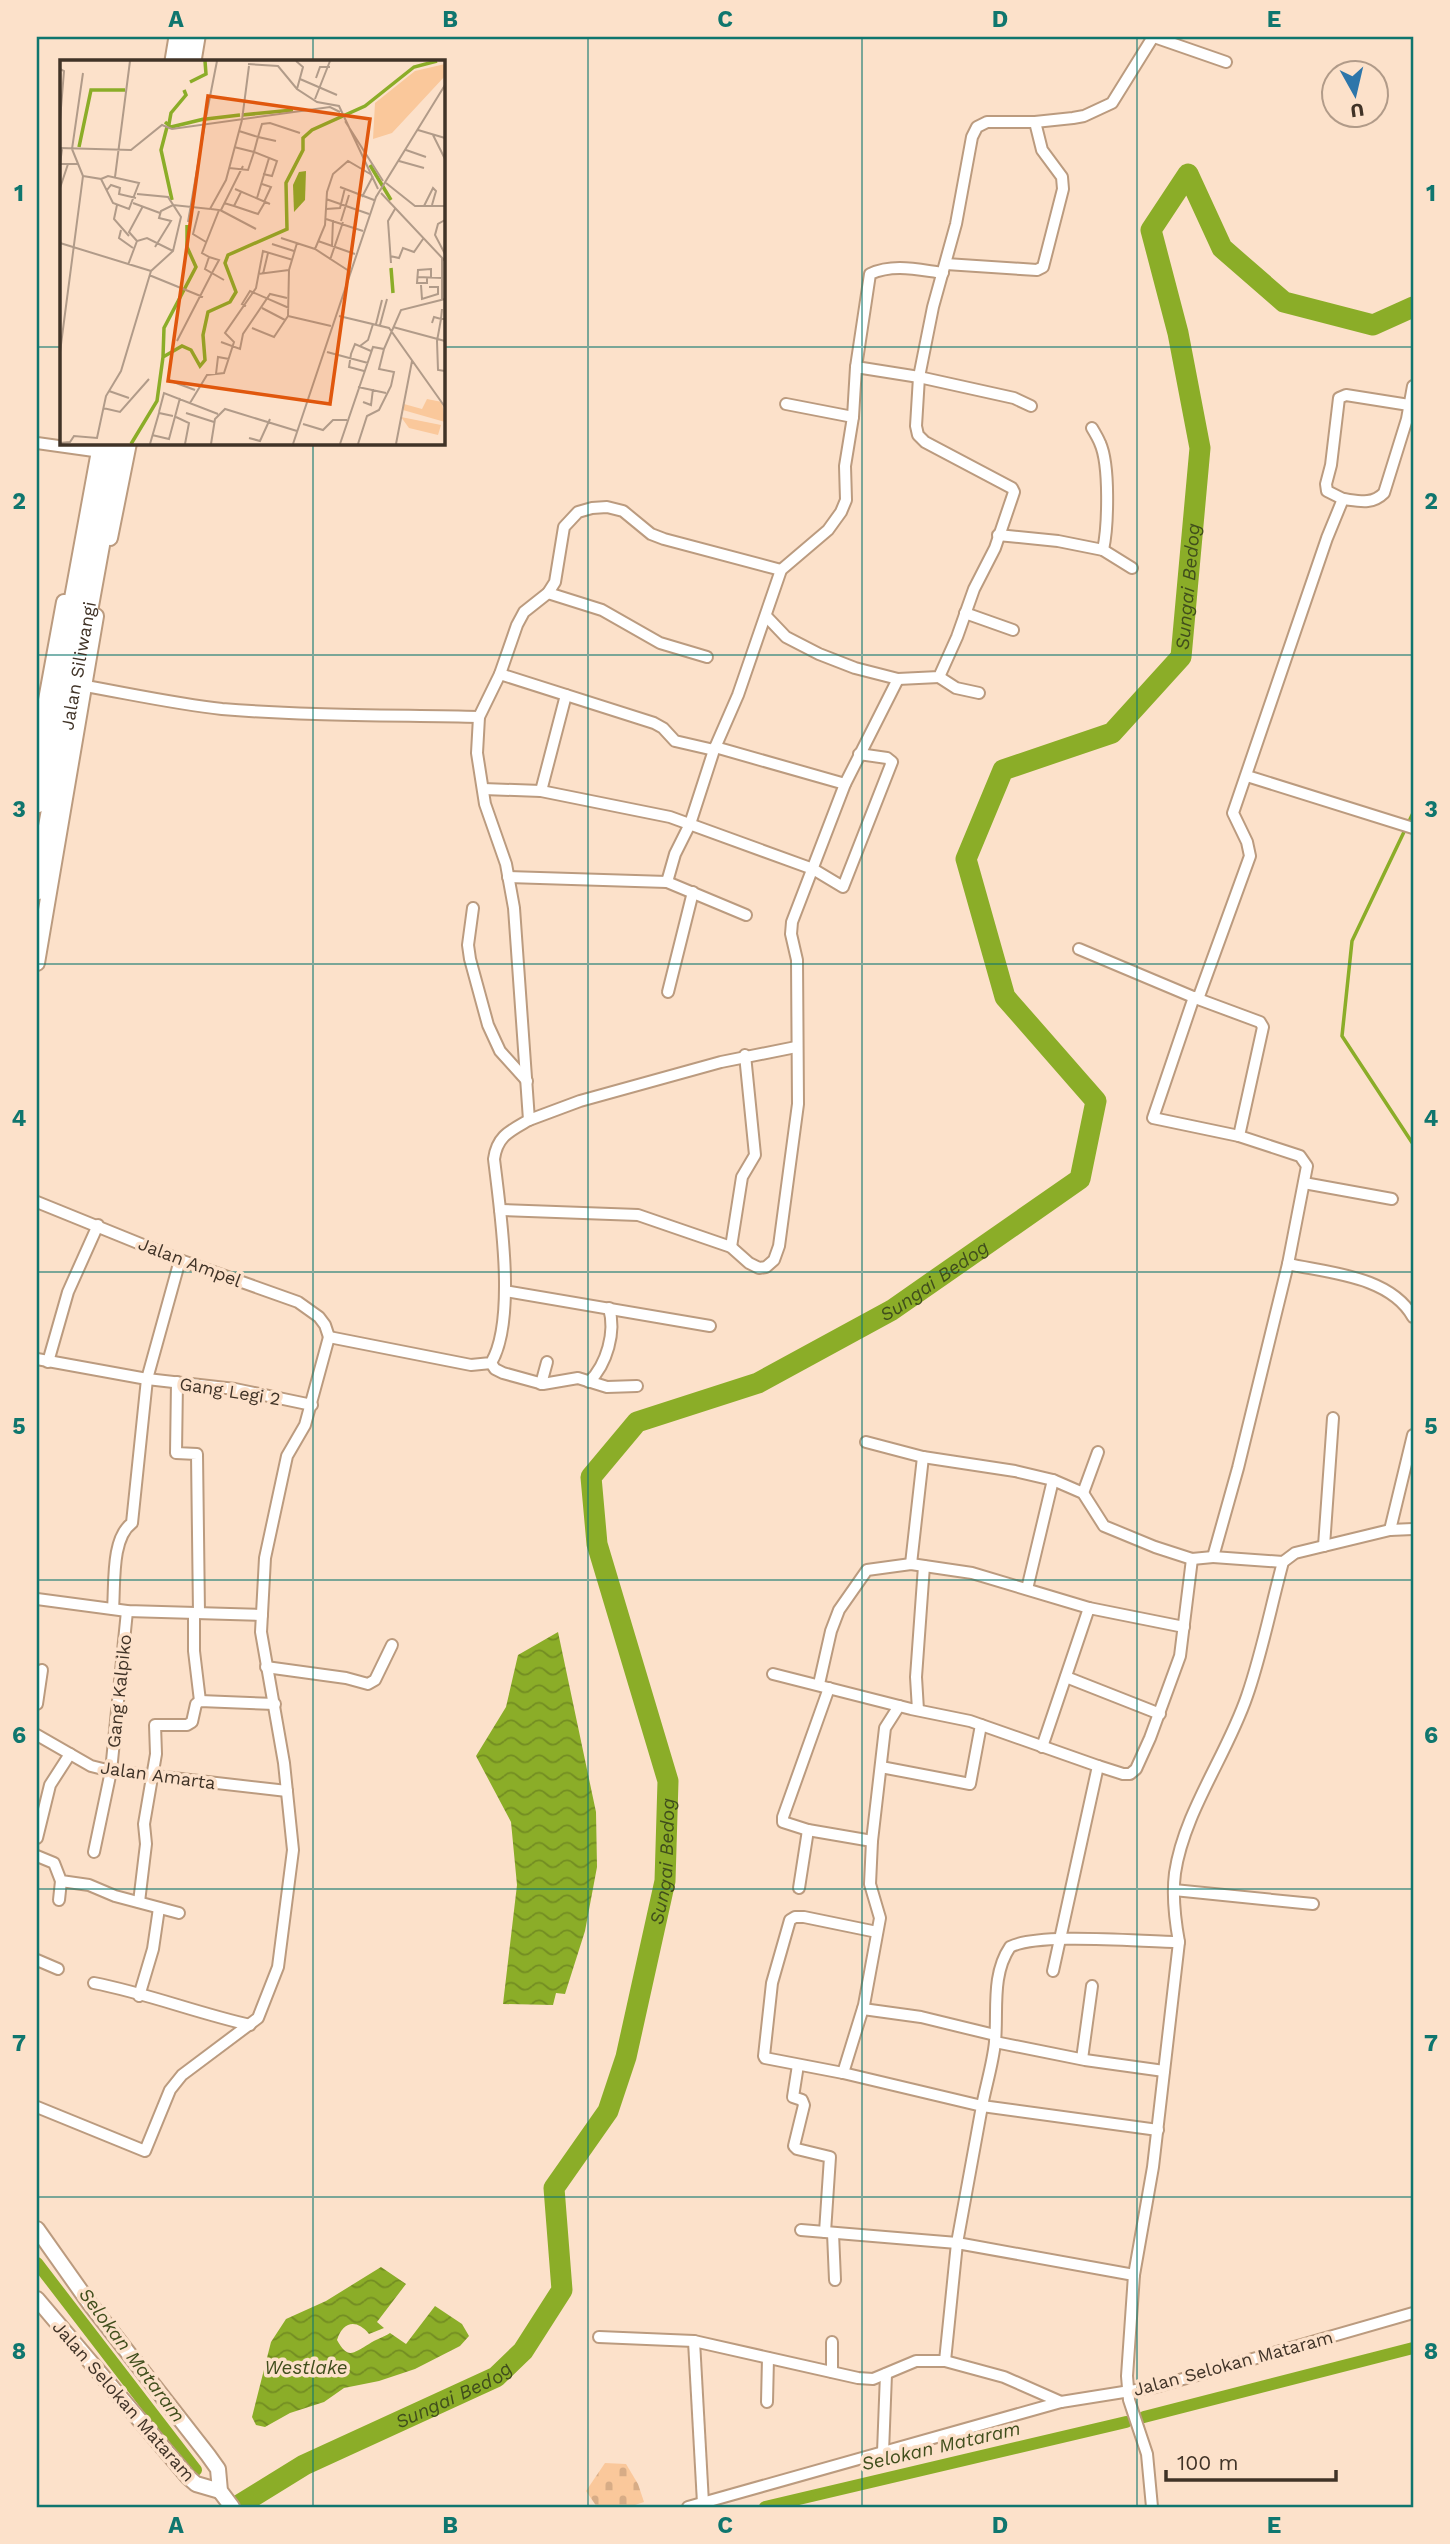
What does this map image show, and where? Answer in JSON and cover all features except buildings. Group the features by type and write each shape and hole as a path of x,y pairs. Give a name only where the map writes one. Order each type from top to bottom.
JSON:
{"highway":[{"path":"175,60 180,37"},
{"path":"191,60 195,37"},
{"name":"Jalan Siliwangi","path":"37,890 96,586 118,444"},
{"name":"Jalan Siliwangi","path":"37,803 98,446"}],"street":[{"path":"166,60 171,37"},
{"path":"200,60 204,37"},
{"path":"939,677 1013,496 1012,488 925,442 918,435 916,426 919,377 933,307 956,224 972,137 977,127 987,122 1035,122 1084,116 1112,103 1154,37 1226,62"},
{"path":"667,883 675,853 690,824 714,749 738,695 780,570 828,530 846,500 845,466 870,274 895,267 1037,270 1043,267 1063,189 1062,177 1042,150 1035,122"},
{"path":"856,367 919,377 1014,398 1031,406"},
{"path":"1409,405 1346,396 1339,398 1327,491 1343,499 1366,502 1377,501 1384,493 1409,405 1413,386"},
{"path":"786,404 853,417"},
{"path":"1092,428 1101,444 1105,463 1106,534 1103,550"},
{"path":"37,443 98,446 37,749"},
{"path":"37,963 85,686 96,586 129,444"},
{"path":"1213,1557 1238,1468 1287,1264 1307,1166 1300,1156 1239,1136 1153,1118 1250,856 1247,842 1233,813 1327,538 1343,499"},
{"path":"529,1120 514,908 508,877 485,804 477,753 479,716 500,674 524,612 548,593 555,582 564,527 578,512 592,508 607,507 623,511 651,534 664,539 780,570"},
{"path":"998,535 1058,541 1103,550 1132,568"},
{"path":"548,593 602,610 660,643 707,656"},
{"path":"965,613 1013,630"},
{"path":"766,616 786,637 855,668 898,680 939,677 956,688 979,693"},
{"path":"500,674 654,723 675,741 845,783"},
{"path":"500,1210 638,1215 731,1247 759,1268 770,1264 779,1246 798,1104 797,960 791,934 792,922 845,783 898,680"},
{"path":"85,686 220,709 294,714 479,716"},
{"path":"541,791 553,736 566,695"},
{"path":"483,789 541,791 670,817 813,869 843,887 892,762 887,758 859,754"},
{"path":"1247,776 1413,828"},
{"path":"508,877 667,883 746,915"},
{"path":"668,992 693,892"},
{"path":"473,908 468,946 488,1025 500,1051 527,1081"},
{"path":"1079,949 1260,1022 1263,1027 1239,1136"},
{"path":"491,1363 497,1353 502,1330 505,1291 494,1160 496,1146 508,1132 529,1120 580,1101 746,1055 796,1047"},
{"path":"731,1247 742,1177 755,1155 746,1055"},
{"path":"1304,1182 1392,1199"},
{"name":"Jalan Ampel","path":"37,1202 180,1261 298,1302 318,1317 325,1325 329,1337"},
{"path":"42,1361 68,1292 98,1226"},
{"path":"113,1609 118,1542 124,1529 132,1523 147,1379 180,1261"},
{"path":"1287,1264 1383,1288 1406,1305 1413,1317"},
{"path":"505,1291 710,1326"},
{"path":"589,1382 597,1374 605,1356 611,1332 609,1308"},
{"path":"37,2107 145,2151 170,2090 182,2075 258,2018 278,1967 293,1850 275,1704 266,1667 262,1615 265,1558 287,1456 305,1425 329,1337 471,1365 491,1363"},
{"name":"Gang Legi 2","path":"42,1361 147,1379 235,1389 312,1405"},
{"path":"491,1363 503,1373 541,1384 578,1378 607,1387 637,1387"},
{"path":"541,1384 547,1363"},
{"path":"139,1902 146,1844 144,1824 156,1754 155,1725 187,1725 192,1722 200,1701 194,1651 197,1454 176,1453 177,1382"},
{"path":"1324,1546 1333,1419"},
{"path":"1390,1530 1413,1435"},
{"path":"866,1442 923,1457 1015,1471 1053,1480 1083,1493 1104,1526 1192,1559 1213,1557 1283,1562"},
{"path":"1083,1493 1098,1451"},
{"path":"911,1564 923,1457"},
{"path":"1027,1589 1053,1480"},
{"path":"1152,2507 1147,2454 1128,2396 1127,2376 1134,2275 1158,2130 1179,1942 1175,1872 1188,1826 1231,1738 1248,1695 1283,1562 1295,1553 1390,1530 1413,1529"},
{"path":"773,1674 981,1725 1098,1766 1130,1774 1136,1769 1160,1714 1180,1656 1192,1559"},
{"path":"872,1840 808,1830 783,1822 824,1686 831,1631 839,1610 866,1571 911,1564 972,1573 1088,1608 1184,1627"},
{"path":"918,1710 916,1678 924,1566"},
{"path":"37,1599 127,1612 262,1615"},
{"path":"1042,1747 1088,1608"},
{"name":"Gang Kalpiko","path":"94,1852 111,1771 127,1612"},
{"path":"266,1667 346,1678 368,1684 375,1679 392,1645"},
{"path":"37,1704 42,1670"},
{"path":"1066,1677 1160,1714"},
{"path":"200,1701 275,1704"},
{"path":"844,2073 863,2009 877,1932 879,1909 870,1884 872,1840 885,1728 899,1706"},
{"path":"881,1767 971,1784 981,1725"},
{"name":"Jalan Amarta","path":"37,1735 91,1766 111,1771 287,1791"},
{"path":"37,1838 50,1785 70,1754"},
{"path":"1053,1971 1098,1766"},
{"path":"799,1888 808,1830"},
{"path":"37,1856 54,1863 61,1881 58,1900"},
{"path":"61,1881 89,1885 179,1913"},
{"path":"1174,1890 1313,1905"},
{"path":"139,1996 153,1949 159,1908"},
{"path":"877,1932 804,1917 790,1920 772,1983 763,2053 765,2058 844,2073 982,2106 1158,2130"},
{"path":"945,2361 957,2243 995,2039 997,1988 1002,1965 1010,1947 1022,1942 1060,1940 1179,1942"},
{"path":"37,1960 58,1969"},
{"path":"94,1983 208,2016 250,2025"},
{"path":"1082,2059 1092,1986"},
{"path":"863,2009 921,2017 995,2039 1082,2059 1164,2071"},
{"path":"798,2065 793,2097 803,2101 804,2105 794,2146 830,2157 829,2232 835,2280"},
{"name":"Jalan Selokan Mataram","path":"37,2230 90,2304 218,2469 226,2499"},
{"path":"801,2230 957,2243 1134,2275"},
{"name":"Jalan Selokan Mataram","path":"37,2299 188,2477 195,2484 226,2499"},
{"name":"Jalan Selokan Mataram","path":"688,2507 1061,2402 1128,2396 1413,2314"},
{"path":"599,2337 694,2341 873,2379 916,2361 945,2361 1004,2377 1061,2402"},
{"path":"694,2341 703,2503"},
{"path":"832,2342 832,2372"},
{"path":"767,2402 768,2358"},
{"path":"883,2452 886,2374"}],"green space":[{"path":"605,2463 626,2464 638,2484 644,2502 629,2507 597,2507 586,2491"}],"water":[{"path":"558,1632 596,1812 597,1867 585,1931 565,1994 556,1993 553,2005 503,2004 517,1885 511,1822 476,1756 506,1707 518,1655"},
{"name":"Westlake","path":"381,2267 406,2284 377,2322 384,2328 369,2334 355,2324 343,2329 337,2340 344,2350 355,2352 390,2333 406,2344 435,2306 462,2324 469,2336 460,2346 415,2369 379,2381 344,2388 324,2402 290,2413 265,2427 256,2425 252,2417 271,2342 286,2319 326,2301"}],"waterway":[{"name":"Sungai Bedog","path":"236,2507 304,2465 496,2377 523,2351 562,2290 554,2188 608,2111 626,2057 665,1881 668,1781 597,1544 591,1477 637,1422 758,1383 892,1310 1080,1179 1096,1101 1005,997 966,859 1003,770 1112,733 1181,657 1200,448 1178,333 1151,230 1188,174 1222,248 1284,302 1373,325 1413,307"},
{"path":"1413,813 1352,941 1342,1036 1413,1144"},
{"name":"Selokan Mataram","path":"37,2263 196,2470"},
{"name":"Selokan Mataram","path":"1144,2417 1413,2348"},
{"name":"Selokan Mataram","path":"765,2507 1126,2422"}]}
